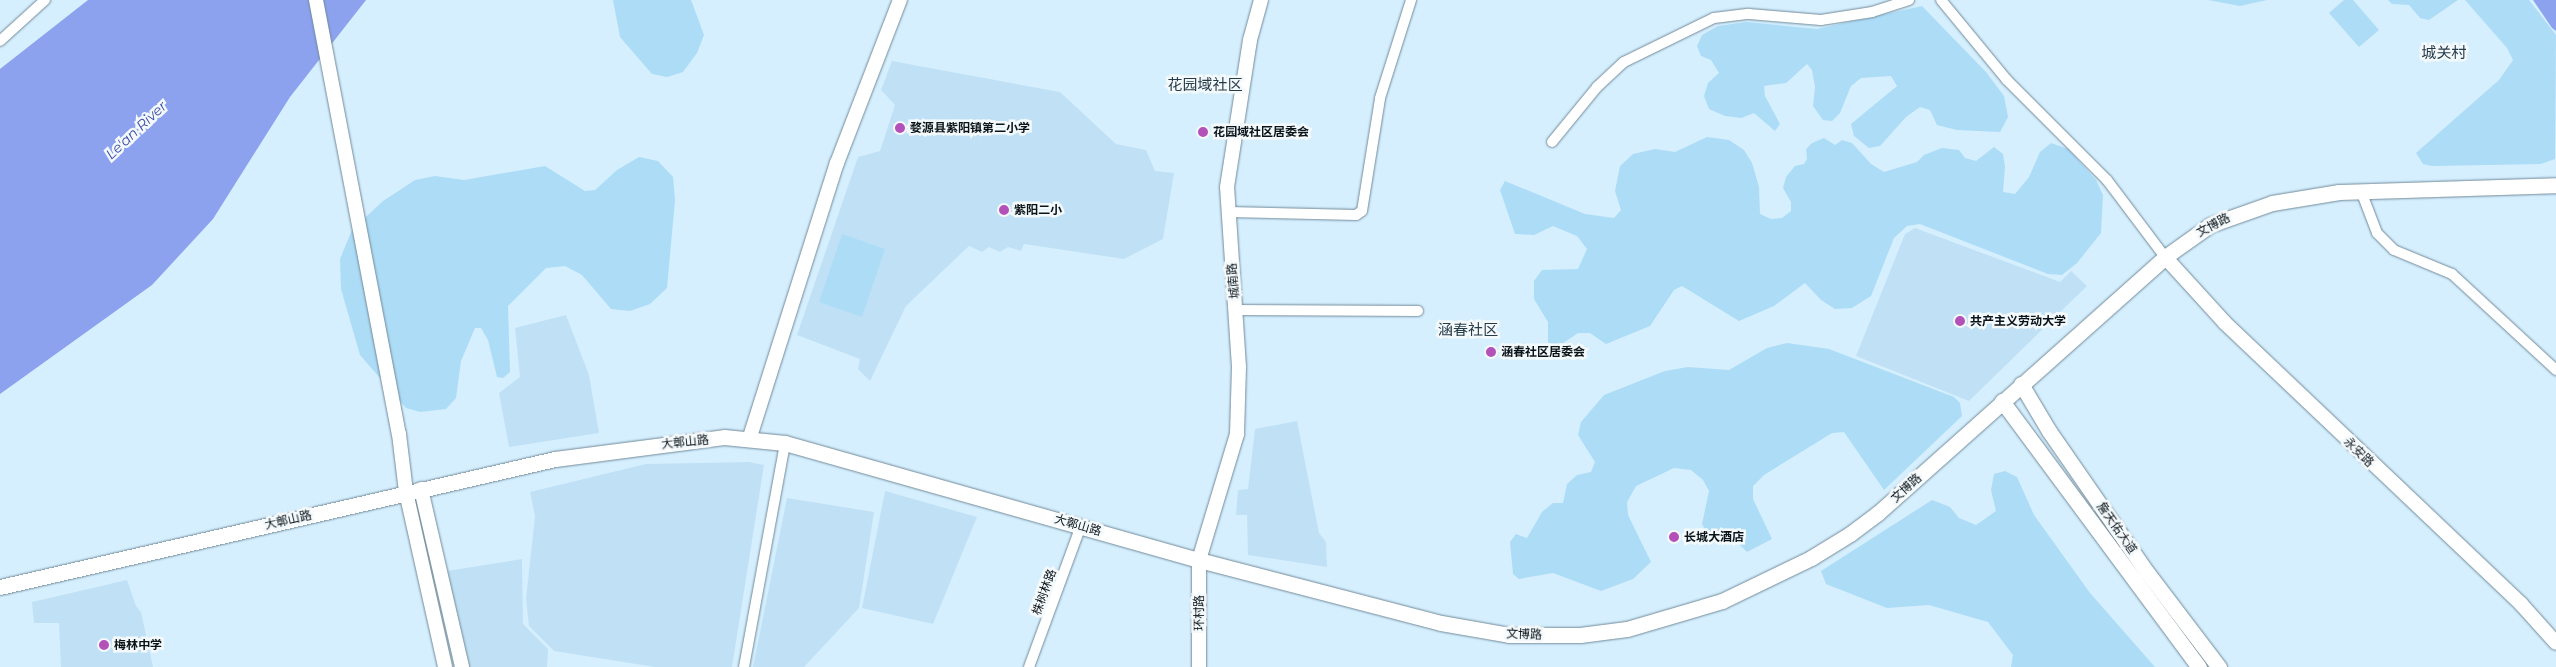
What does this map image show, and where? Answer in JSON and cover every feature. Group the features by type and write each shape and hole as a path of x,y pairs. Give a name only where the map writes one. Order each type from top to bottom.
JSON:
{"main road":[{"name":"文博路","path":"1199,560 1384,610 1509,635 1580,635 1627,629 1676,617 1722,601 1812,558 1878,514 2165,257 2210,225 2232,215 2299,198 2362,190 2556,185"},
{"name":"詹天佑大道","path":"2022,384 2049,431 2129,546 2219,667"},
{"name":"詹天佑大道","path":"2002,401 2199,667"},
{"name":"大鄣山路","path":"0,587 414,490 564,458 724,438 785,443 1199,560"}],"street":[{"path":"0,41 45,0"},
{"path":"316,0 399,434 462,667"},
{"path":"749,440 837,163 900,0"},
{"name":"城南路","path":"1199,560 1237,434 1240,404 1236,310 1227,187 1250,40 1261,0"},
{"path":"1229,212 1356,215 1362,211 1380,98 1411,0"},
{"path":"1552,142 1597,87 1624,62 1714,18 1750,14 1820,20 1872,12 1909,0"},
{"path":"1941,0 2007,80 2107,180 2165,257"},
{"path":"2362,190 2377,233 2394,250 2452,274 2556,370"},
{"name":"永安路","path":"2165,257 2225,323 2521,604 2556,644"},
{"path":"1236,310 1418,311"},
{"path":"744,667 785,443"},
{"path":"414,490 445,667"},
{"name":"株树林路","path":"1029,667 1081,526"},
{"name":"环村路","path":"1199,560 1199,667"}],"shaded area":[{"path":"613,0 691,0 704,35 697,53 683,72 667,77 652,74 620,37"},
{"path":"2208,0 2267,0 2240,6"},
{"path":"2344,0 2353,0 2379,30 2359,47 2329,13"},
{"path":"2388,0 2458,0 2429,20 2420,18 2409,5 2392,4"},
{"path":"2465,0 2529,0 2556,35 2555,159 2541,164 2432,166 2423,164 2416,153 2499,80 2513,60 2507,48"},
{"path":"1922,6 1986,72 2004,96 2008,117 2000,132 1957,130 1937,125 1930,110 1920,107 1906,117 1880,146 1869,148 1854,136 1851,124 1897,86 1891,76 1861,78 1851,86 1840,113 1832,121 1823,120 1813,106 1815,87 1812,70 1807,64 1786,83 1764,86 1765,96 1780,124 1775,131 1754,113 1741,118 1725,116 1709,109 1704,96 1708,83 1719,73 1711,60 1701,56 1697,46 1702,35 1718,26 1746,22 1817,29"},
{"name":"紫阳二小","path":"892,61 1060,92 1116,144 1146,150 1155,171 1174,173 1163,239 1124,259 1024,244 1021,251 1008,247 1000,252 989,247 982,252 969,246 906,306 870,381 858,369 860,359 797,335 858,157 880,151 895,105 881,90"},
{"path":"1707,137 1729,140 1744,150 1752,163 1759,187 1760,214 1771,219 1782,218 1791,211 1791,202 1783,188 1786,177 1795,166 1804,164 1807,159 1806,149 1812,143 1824,138 1835,145 1842,140 1852,143 1871,164 1884,172 1917,162 1924,155 1942,148 1959,150 1965,158 1976,161 1994,147 2003,154 2005,167 2003,192 2015,194 2029,177 2040,152 2051,143 2068,149 2096,180 2103,195 2101,233 2077,263 2062,275 2048,274 1920,224 1907,226 1894,238 1871,296 1852,308 1835,309 1821,300 1805,283 1774,306 1739,321 1682,286 1674,290 1650,326 1606,344 1590,333 1578,333 1559,346 1548,343 1548,322 1534,299 1534,281 1542,270 1578,269 1587,249 1577,236 1553,226 1534,235 1515,234 1500,190 1505,181 1585,214 1614,218 1621,210 1615,191 1620,166 1633,154 1655,149 1675,152"},
{"path":"639,157 658,161 673,177 675,200 667,288 650,304 630,311 611,309 582,275 565,266 546,268 508,306 510,372 503,378 497,377 488,340 481,328 475,328 461,361 456,398 446,409 420,412 406,408 360,355 341,289 340,259 352,230 383,201 415,180 435,176 464,180 545,166 585,191 595,190 617,170"},
{"name":"共产主义劳动大学","path":"1915,228 2060,282 2071,271 2087,286 1969,401 1856,356 1905,234"},
{"path":"842,234 885,249 862,317 819,302"},
{"path":"566,315 589,375 599,433 509,447 499,393 520,377 515,328"},
{"path":"1787,343 1829,349 1954,397 1960,403 1962,416 1884,490 1844,432 1832,433 1764,475 1753,486 1753,499 1772,539 1747,552 1727,532 1718,537 1709,536 1702,524 1709,491 1703,480 1691,470 1674,468 1636,486 1627,502 1628,515 1651,562 1633,579 1601,591 1553,573 1519,579 1513,574 1510,542 1516,534 1527,538 1542,512 1553,503 1563,503 1567,484 1577,475 1591,472 1595,462 1578,435 1581,422 1604,395 1665,371 1688,367 1729,370 1767,348"},
{"path":"1297,421 1319,533 1326,542 1327,567 1248,555 1247,515 1236,515 1238,490 1248,489 1255,429"},
{"path":"749,462 764,465 732,667 655,667 554,651 529,626 526,599 535,516 530,492 646,464"},
{"path":"2005,471 2017,477 2034,515 2090,593 2155,667 2011,667 2013,655 1988,622 1929,605 1887,608 1826,584 1821,571 1932,500 1950,507 1959,518 1976,525 1996,511 1991,490 1994,474"},
{"path":"885,491 977,517 933,624 862,608"},
{"path":"787,498 874,512 859,608 804,667 753,667"},
{"path":"522,559 523,624 548,649 547,667 468,667 447,571"},
{"name":"梅林中学","path":"127,580 136,606 141,612 153,667 61,667 59,623 34,623 32,602"}],"water":[{"name":"Le'an River","path":"88,0 366,0 290,97 213,219 152,285 0,394 0,69"},
{"path":"2533,0 2556,0 2556,31 2552,28"}],"place":[{"name":"婺源县紫阳镇第二小学","path":"900,128"},
{"name":"花园域社区居委会","path":"1203,132"},
{"name":"紫阳二小","path":"1004,210"},
{"name":"共产主义劳动大学","path":"1960,321"},
{"name":"涵春社区居委会","path":"1491,352"},
{"name":"长城大酒店","path":"1674,537"},
{"name":"梅林中学","path":"104,645"}],"district":[{"name":"城关村","path":"2444,53"},
{"name":"花园域社区","path":"1205,85"},
{"name":"涵春社区","path":"1468,330"}]}
